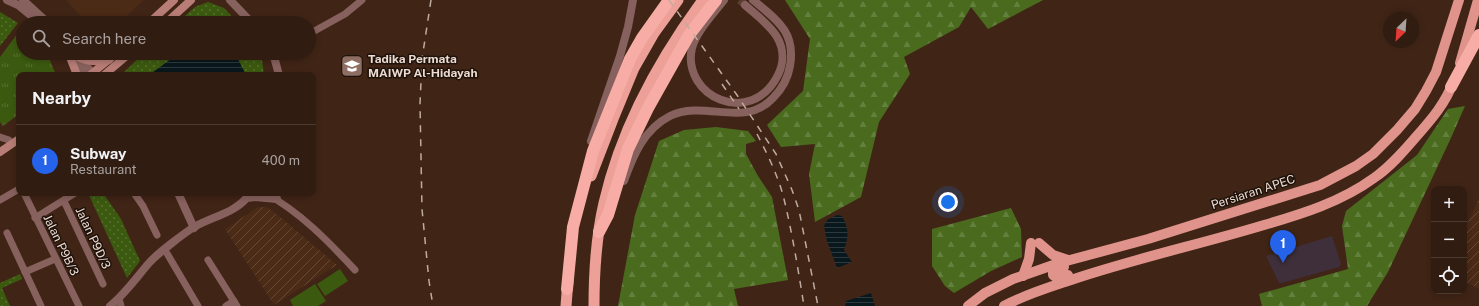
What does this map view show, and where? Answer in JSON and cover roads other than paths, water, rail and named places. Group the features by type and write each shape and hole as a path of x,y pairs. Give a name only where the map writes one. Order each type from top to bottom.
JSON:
{"highway":[{"path":"566,306 573,228 593,151 620,80 630,59 642,38 669,0"},
{"path":"567,288 573,248 585,197 593,171 613,119 634,68 654,33 678,0"},
{"path":"594,306 594,284 599,232 604,204 618,154 635,113 673,42 703,0"},
{"path":"599,232 608,214 628,150 648,108 689,35 716,0"},
{"path":"1451,87 1479,35"}],"main road":[{"path":"157,16 174,0"},
{"path":"174,16 191,0"},
{"name":"Persiaran APEC","path":"968,306 985,293 1013,279 1068,260 1148,239 1320,185 1362,162 1373,154 1397,130 1415,108 1426,91 1436,72 1458,0"},
{"path":"1004,306 1020,297 1114,265 1262,226 1307,212 1336,200 1363,186 1388,167 1434,116 1451,87 1478,0"},
{"path":"77,60 86,72"},
{"path":"85,60 113,62"},
{"path":"91,72 117,60"},
{"path":"106,72 113,62"},
{"path":"113,62 114,72"},
{"path":"0,145 16,135"},
{"path":"0,152 16,141"},
{"path":"1023,276 1035,243 1053,255 1068,260"},
{"path":"1107,250 1100,255 1058,268 1053,271 1053,275 1057,278 1103,265 1114,265"}],"street":[{"path":"7,0 20,2 39,16"},
{"path":"230,0 245,16"},
{"path":"316,30 345,14 362,0"},
{"path":"573,228 588,149 620,56 628,27 633,0"},
{"path":"724,0 697,36 692,47 691,56 694,72 702,86 716,97 733,103 748,103 755,100 768,90 780,71 783,57 780,42 773,31 745,5"},
{"path":"608,214 619,194 638,147 643,139 660,123 669,117 687,111 710,110 734,113 750,112 766,105 778,93 789,69 791,49 790,40 780,24 753,0"},
{"path":"20,2 33,16"},
{"path":"77,60 86,72"},
{"path":"275,60 278,72"},
{"path":"0,137 9,140"},
{"path":"0,200 16,191"},
{"name":"Jalan P9B/3","path":"25,196 78,306"},
{"path":"35,218 71,196"},
{"path":"136,196 143,206 157,235"},
{"path":"179,196 194,228"},
{"path":"110,306 120,303 150,262 194,228 224,215 249,196 277,200"},
{"path":"270,196 292,210 324,237 356,270"},
{"name":"Jalan P9D/3","path":"64,201 103,284"},
{"path":"7,233 41,306"},
{"path":"164,250 198,306"},
{"path":"25,272 55,259"},
{"path":"208,260 235,304 226,306"}],"tunnel":[{"path":"740,0 745,5"}],"railway":[{"path":"431,0 422,59 420,104 422,209 433,306"},
{"path":"669,0 737,95 776,154 799,210 818,306"},
{"path":"722,84 739,109"},
{"path":"757,134 772,164 783,195 792,236 804,306"}],"place":[{"name":"Tadika Permata MAIWP Al-Hidayah","path":"352,66"},
{"name":"Subway","path":"1283,263"}]}
